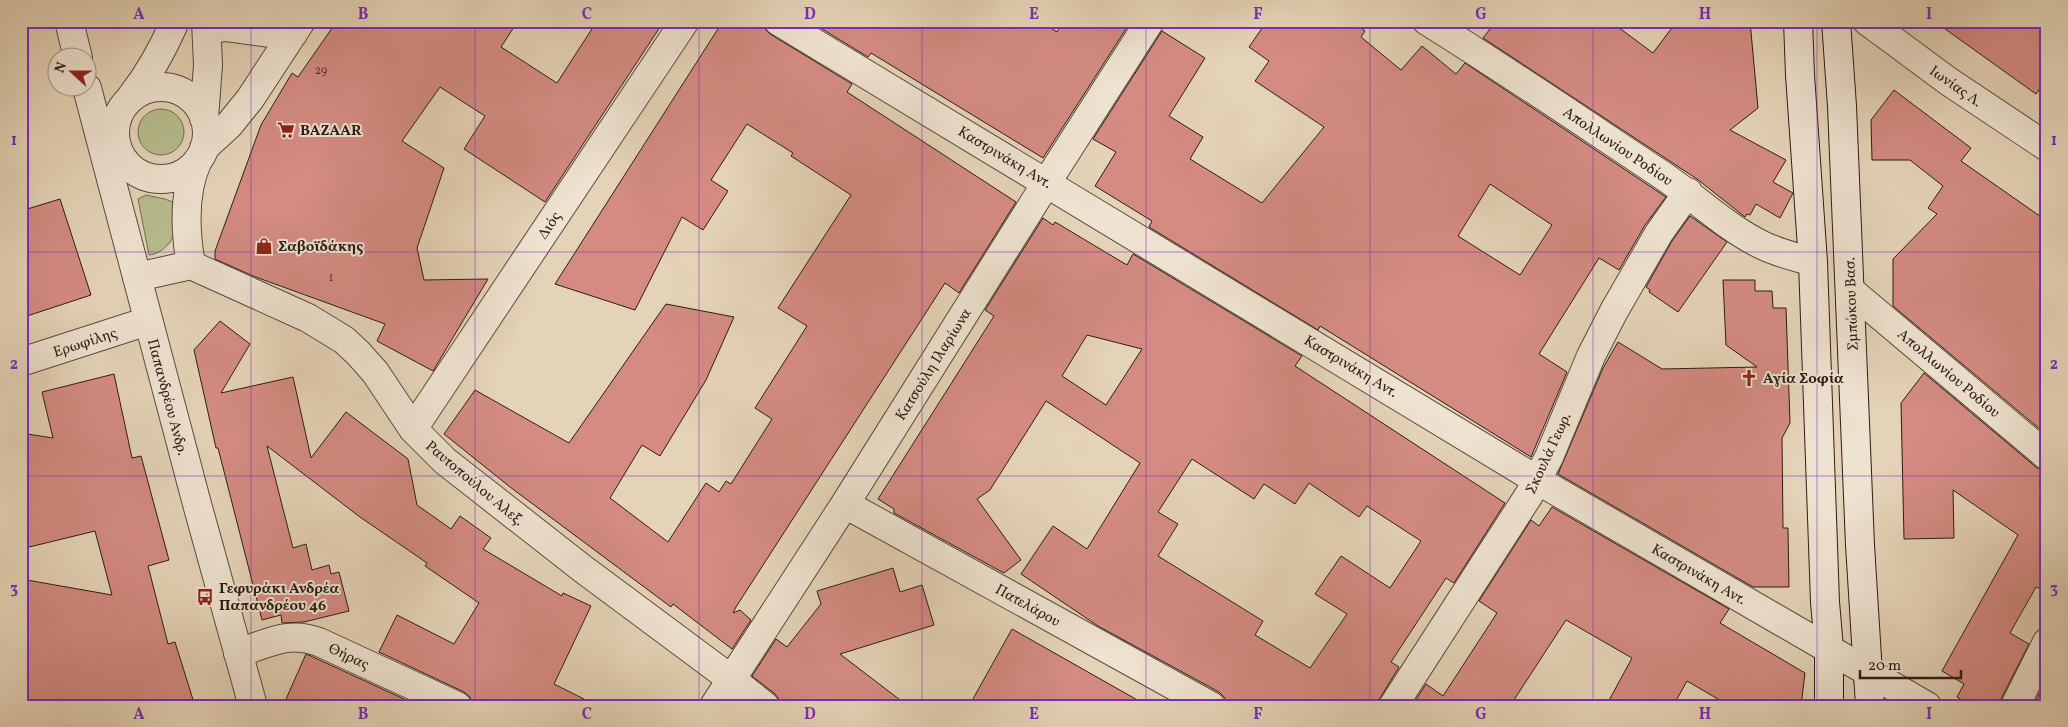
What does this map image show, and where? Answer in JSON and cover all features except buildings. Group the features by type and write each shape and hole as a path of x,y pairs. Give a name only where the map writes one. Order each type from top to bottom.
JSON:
{"street":[{"path":"68,21 75,48"},
{"path":"175,21 161,53 148,75 125,104 102,144 132,170 150,178 164,179 183,173 239,113 297,27"},
{"name":"Διός","path":"413,429 685,21"},
{"name":"Καστρινάκη Αντ.","path":"778,21 1537,480 1927,706"},
{"name":"Κατσούλη Ιλαρίωνα","path":"714,706 845,504 1150,21"},
{"name":"Απολλωνίου Ροδίου","path":"1427,21 1688,192 1731,227 1762,245 1786,255 1813,262"},
{"path":"1798,21 1813,262 1830,706"},
{"name":"Σμπώκου Βασ.","path":"1836,21 1842,106 1860,545 1870,706"},
{"path":"137,277 179,267 186,238 187,209 192,176 207,132 204,118 208,72 206,26 269,34 297,27"},
{"name":"Ιωνίας Λ.","path":"1883,26 1948,81 2047,147"},
{"path":"132,170 119,154 115,142 115,123 125,104 137,92 151,87 174,88 192,98 204,118"},
{"name":"Παπανδρέου Ανδρ.","path":"90,98 148,322 254,706"},
{"name":"Σκουλά Γεωρ.","path":"1393,706 1520,510 1537,480 1591,356 1614,311 1658,233 1688,192"},
{"name":"Ραυτοπούλου Αλεξ.","path":"179,267 308,318 344,340 358,352 375,372 413,429 445,462 612,592 731,678 765,706"},
{"name":"Απολλωνίου Ροδίου","path":"1850,291 2047,456"},
{"name":"Ερωφίλης","path":"21,362 148,322"},
{"name":"Πατελάρου","path":"845,504 1211,706"},
{"name":"Θήρας","path":"238,653 287,637 302,637 319,642 456,706"},
{"path":"2015,706 2047,642"}],"green space":[{"path":"157,109 165,109 174,113 180,119 184,132 180,145 174,151 165,155 157,155 148,151 142,145 138,136 138,128 142,119 148,113"},
{"path":"146,195 175,203 177,219 175,233 167,246 149,255 138,199"}],"place":[{"name":"BAZAAR","path":"286,130"},
{"name":"Σαβοϊδάκης","path":"264,246"},
{"name":"Αγία Σοφία","path":"1749,378"},
{"name":"Γεφυράκι Ανδρέα Παπανδρέου 46","path":"205,597"}]}
